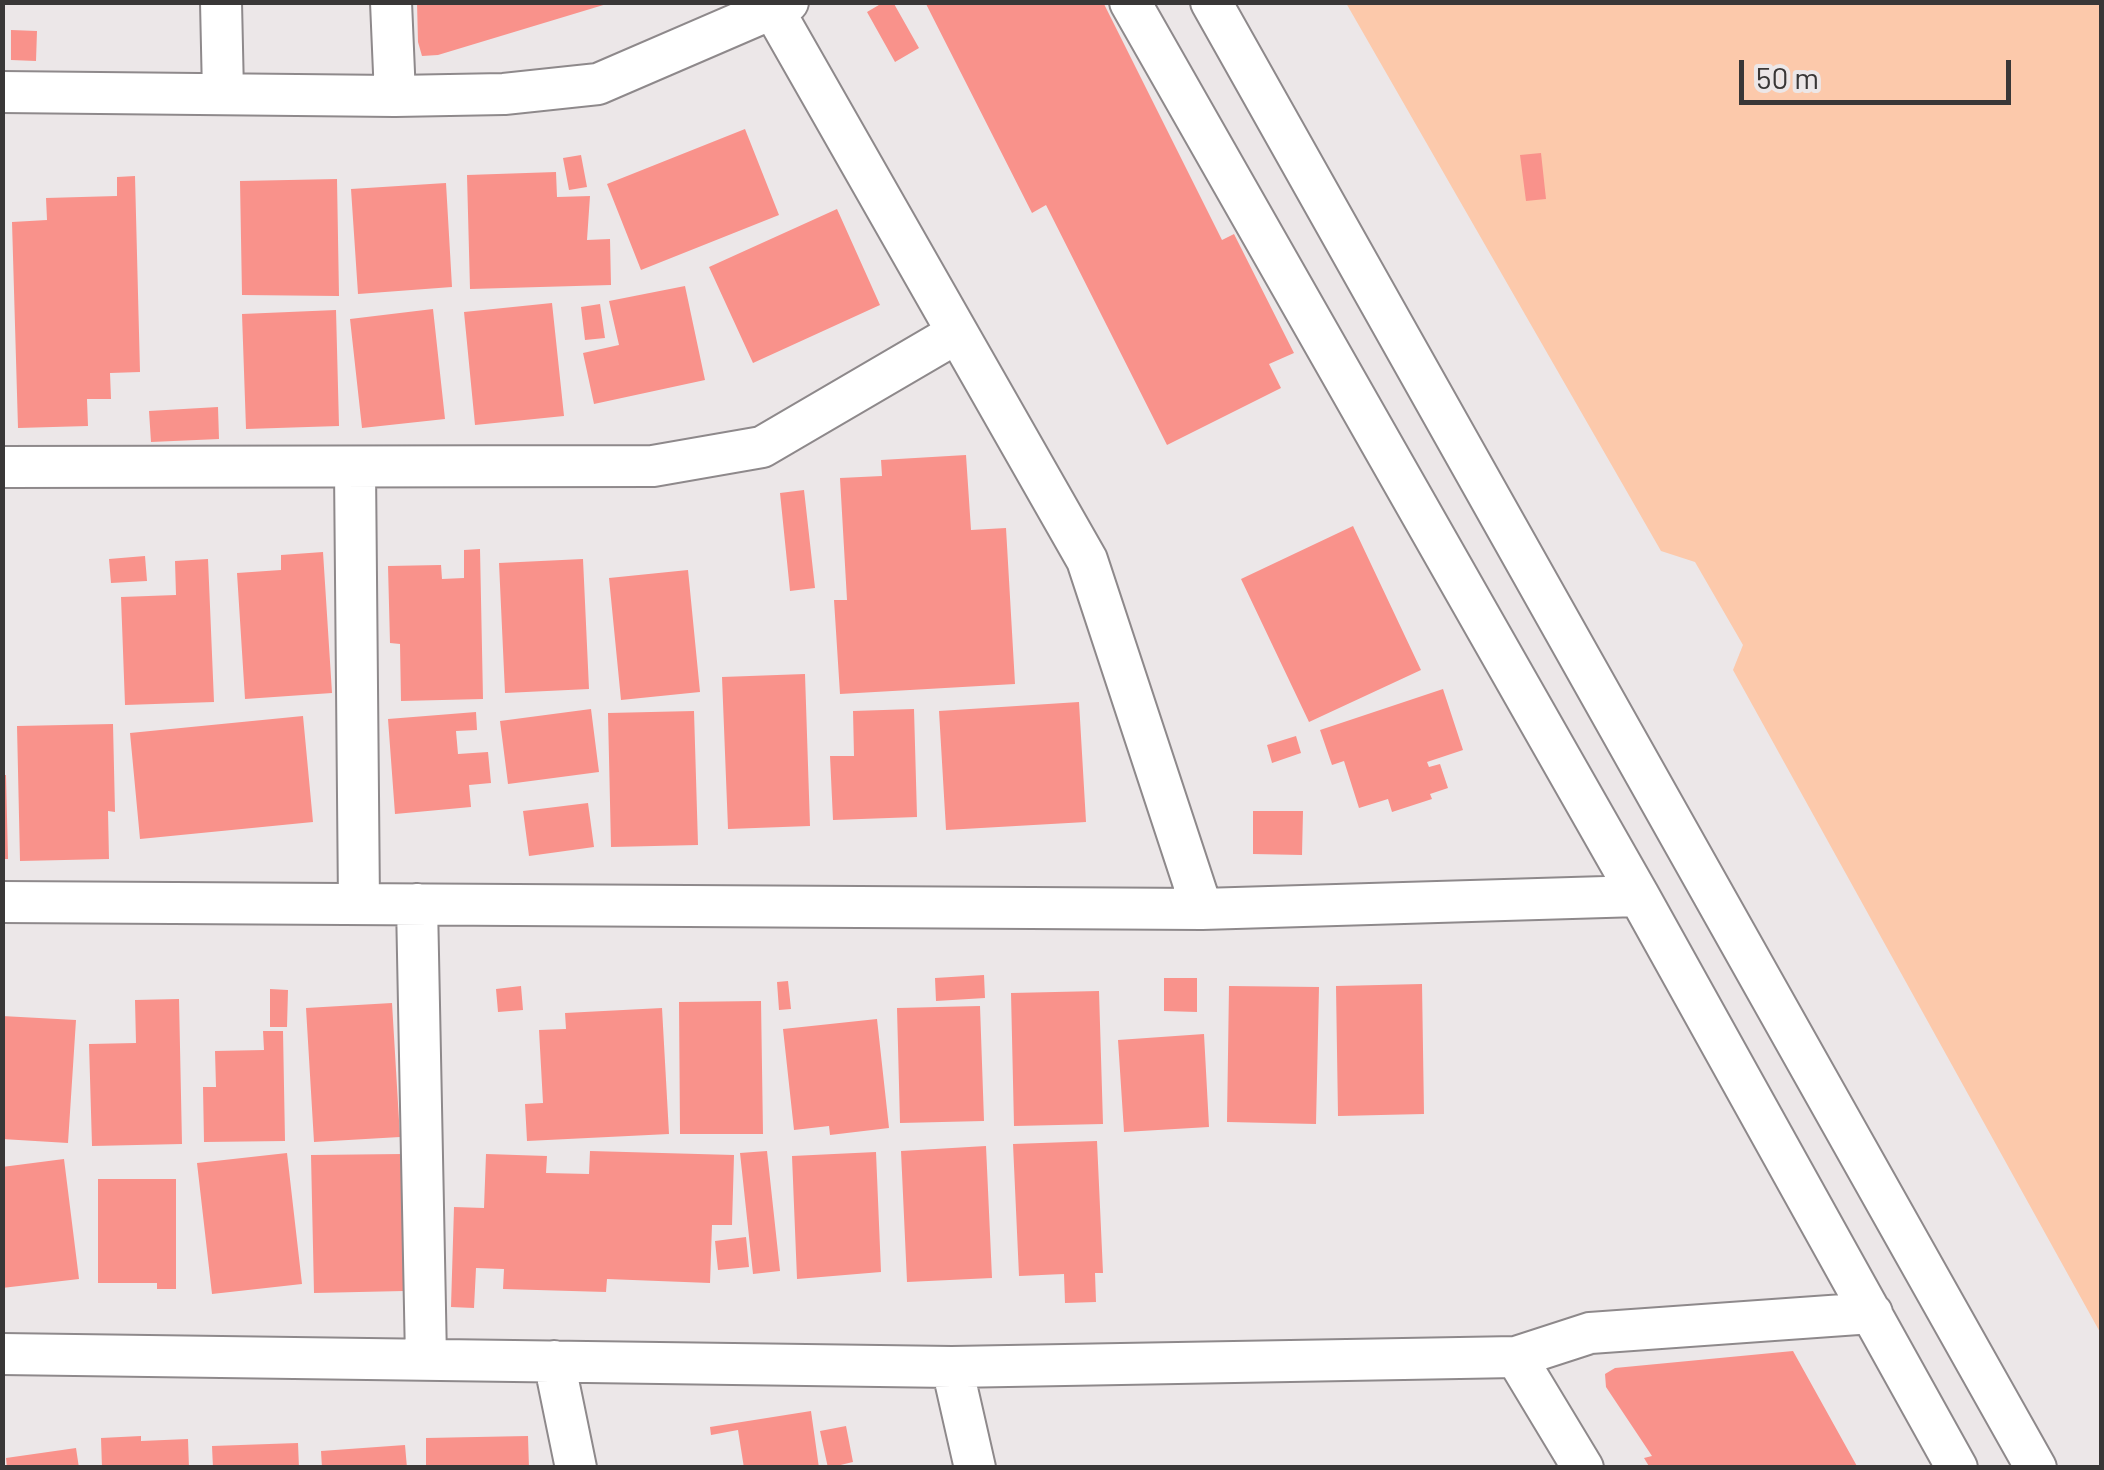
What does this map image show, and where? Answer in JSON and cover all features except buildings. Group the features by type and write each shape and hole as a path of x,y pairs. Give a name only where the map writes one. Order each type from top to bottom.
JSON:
{"street":[{"path":"221,2 224,93"},
{"path":"391,2 395,96"},
{"path":"1130,2 1639,896 1956,1468"},
{"path":"1211,2 2036,1468"},
{"path":"2,92 395,96 504,94 598,84 777,5 1086,560 1202,908"},
{"path":"2,467 653,466 762,447 958,332"},
{"path":"354,469 358,904"},
{"path":"2,902 1202,908 1639,896"},
{"path":"417,904 426,1360"},
{"path":"2,1354 952,1367 1516,1358 1590,1334 1872,1313"},
{"path":"1516,1358 1582,1468"},
{"path":"554,1361 576,1468"},
{"path":"952,1367 975,1468"}],"shaded area":[{"path":"1346,3 2101,3 2101,1334 1733,670 1743,645 1695,562 1661,551"}]}
